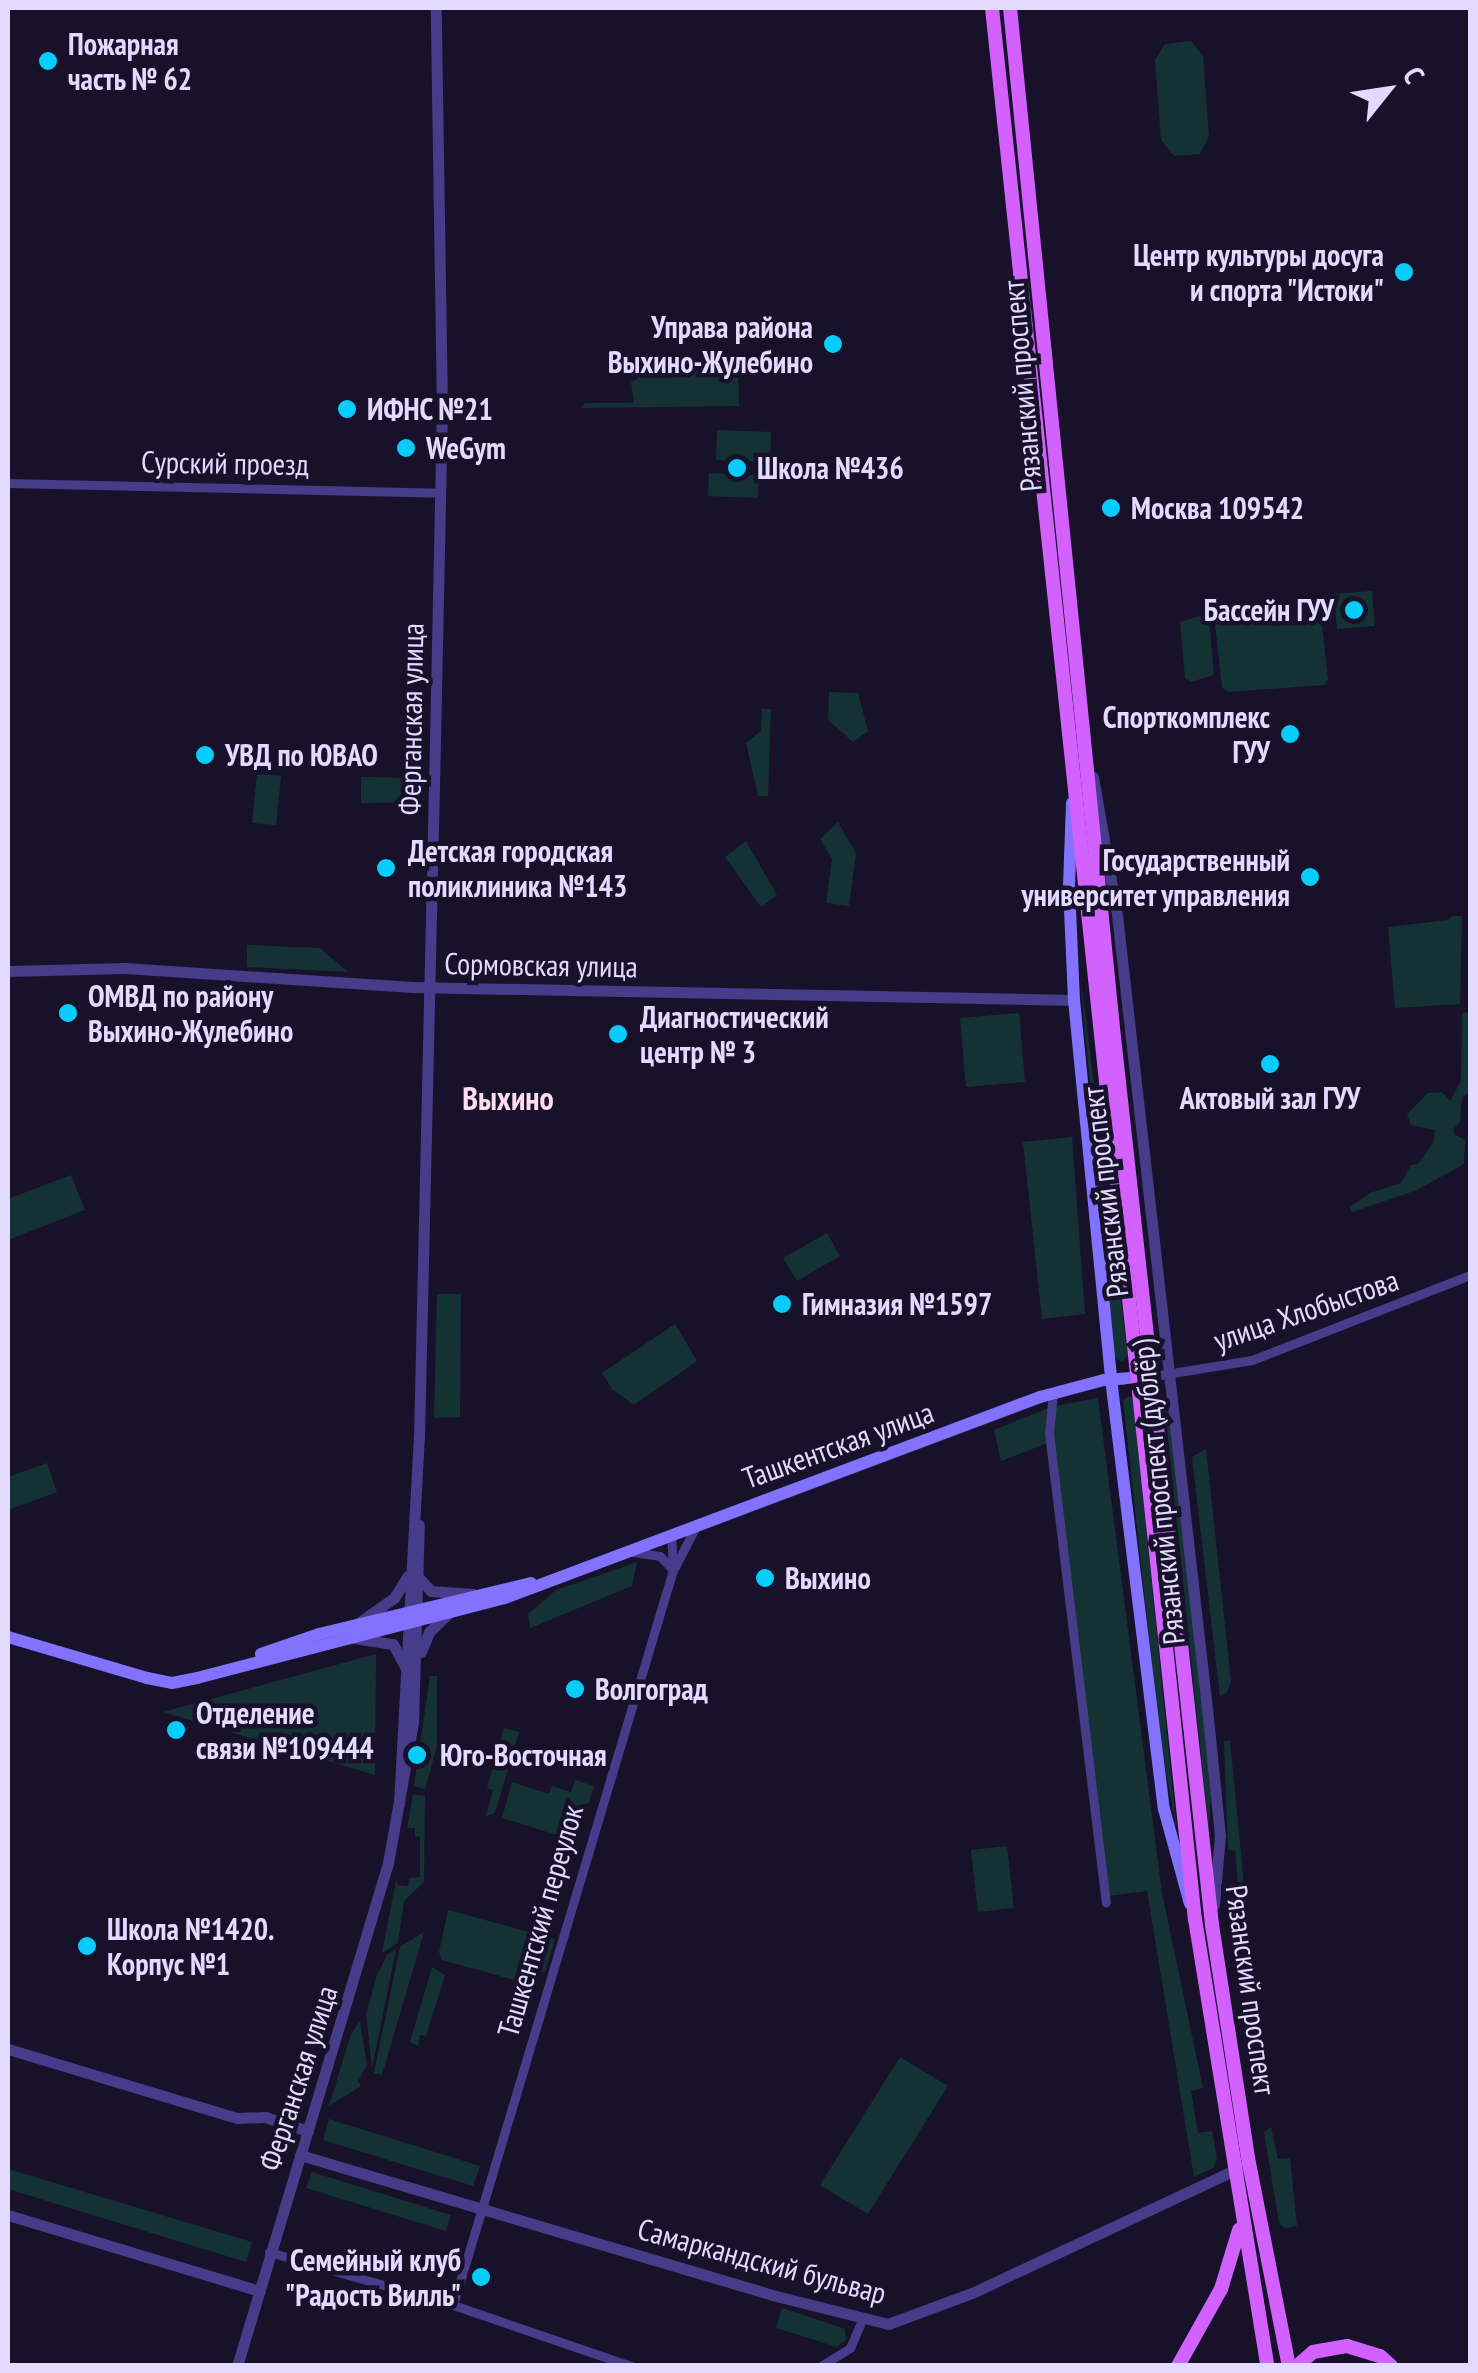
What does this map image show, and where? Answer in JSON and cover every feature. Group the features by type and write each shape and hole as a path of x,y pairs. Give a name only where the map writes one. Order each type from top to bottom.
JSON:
{"main road":[{"name":"Рязанский проспект","path":"992,8 1011,152 1072,771 1212,1925 1249,2163 1288,2366"},
{"name":"Рязанский проспект","path":"1010,8 1146,1376 1195,1919 1265,2360"},
{"name":"Рязанский проспект (дублёр)","path":"1072,771 1069,886 1074,1000 1111,1379 1164,1808 1195,1919"},
{"name":"Ташкентская улица","path":"413,1616 449,1613 517,1594 1053,1393 1111,1379 1146,1376"},
{"name":"Ташкентская улица","path":"8,1637 172,1683 413,1616 475,1594 544,1581"},
{"path":"1178,2366 1221,2289 1236,2247 1241,2214"},
{"path":"1297,2366 1313,2352 1347,2346 1380,2356 1392,2366"}],"street":[{"name":"Ферганская улица","path":"237,2366 379,1900 399,1804 411,1676 440,492 436,8"},
{"name":"Сурский проезд","path":"8,484 440,492"},
{"name":"Рязанский проспект (дублёр)","path":"1079,699 1117,915 1170,1374 1220,1835 1212,1925"},
{"name":"Сормовская улица","path":"8,971 125,968 429,987 1074,1000"},
{"name":"улица Хлобыстова","path":"1146,1376 1252,1360 1470,1275"},
{"path":"1053,1393 1050,1433 1106,1903"},
{"path":"625,1551 660,1556 674,1570 696,1525"},
{"name":"Ташкентский переулок","path":"454,2306 674,1570 670,1535"},
{"path":"354,1631 394,1598 414,1575 431,1591 475,1594"},
{"path":"411,1676 426,1636 449,1613"},
{"path":"354,1631 393,1644 411,1676"},
{"path":"8,2049 237,2118 265,2117 308,2131"},
{"name":"Самаркандский бульвар","path":"300,2154 862,2320 896,2322 972,2293 1249,2163"},
{"path":"8,2215 260,2291"},
{"path":"270,2252 454,2306 630,2366"},
{"path":"821,2366 850,2348 862,2320"}],"green space":[{"path":"1191,41 1203,56 1209,136 1200,154 1174,156 1161,140 1155,60 1165,44"},
{"path":"632,359 671,364 738,365 739,406 581,408 585,403 634,403 631,382 638,379"},
{"path":"717,430 771,432 770,462 716,460"},
{"path":"709,473 759,475 758,498 708,496"},
{"name":"Бассейн ГУУ","path":"1372,591 1375,626 1337,629 1334,594"},
{"path":"1315,602 1320,606 1328,680 1324,685 1229,692 1222,688 1214,615 1219,610"},
{"path":"1203,615 1209,619 1214,675 1191,682 1185,678 1180,622"},
{"path":"829,692 858,693 868,731 853,742 828,720"},
{"path":"762,709 771,709 768,796 758,796 746,743 761,731"},
{"path":"257,774 281,776 276,825 252,823"},
{"path":"361,777 417,778 417,802 361,803"},
{"path":"838,822 856,854 849,906 826,903 832,859 820,839"},
{"path":"746,841 777,895 761,907 725,857"},
{"path":"1462,916 1460,1004 1395,1008 1388,927 1448,920"},
{"path":"247,945 320,948 348,972 247,967"},
{"path":"1080,973 1128,1355 1122,1362 1114,1356"},
{"path":"1470,1012 1470,1093 1462,1097 1460,1122 1453,1129 1455,1135 1465,1140 1464,1164 1417,1190 1352,1212 1350,1207 1370,1193 1401,1183 1411,1165 1418,1164 1433,1143 1435,1130 1411,1125 1407,1114 1428,1093 1442,1092 1450,1101 1461,1081 1462,1013"},
{"path":"1019,1013 1025,1082 966,1087 960,1018"},
{"path":"1072,1137 1085,1314 1042,1319 1023,1142"},
{"path":"71,1175 85,1210 8,1240 8,1199"},
{"path":"827,1233 840,1256 797,1281 783,1258"},
{"path":"437,1294 461,1294 460,1417 434,1418"},
{"path":"675,1324 697,1361 634,1405 612,1389 602,1373"},
{"path":"1129,1396 1133,1400 1177,1833 1161,1744 1123,1400"},
{"path":"1098,1398 1162,1893 1203,2088 1191,2091 1198,2133 1212,2131 1217,2158 1213,2168 1194,2177 1147,1891 1108,1896 1050,1442 1001,1461 994,1430 1051,1407"},
{"path":"1164,1400 1169,1400 1211,1790 1209,1830"},
{"path":"1206,1449 1231,1681 1220,1697 1192,1457"},
{"path":"47,1463 57,1492 8,1510 8,1477"},
{"path":"637,1562 632,1586 530,1628 528,1614 556,1590"},
{"path":"376,1654 375,1775 163,1712"},
{"path":"430,1676 437,1676 437,1746 425,1789 414,1786"},
{"path":"504,1728 519,1732 495,1813 486,1816 493,1790 487,1788"},
{"path":"1224,1741 1230,1741 1245,1895 1239,1895 1235,1851 1228,1850"},
{"path":"575,1780 594,1786 576,1841 502,1818 512,1782 549,1794 552,1786 571,1792"},
{"path":"413,1795 425,1796 424,1882 404,1901 398,1943 382,1953 396,1880 398,1885 408,1886 409,1878 420,1877 420,1837 415,1836 415,1828 407,1828"},
{"path":"1007,1846 1014,1908 978,1912 971,1850"},
{"path":"448,1910 555,1939 545,1972 532,1971 536,1978 533,1985 442,1960 439,1952"},
{"path":"424,1932 382,2075 374,2073 400,1947"},
{"path":"396,1949 372,2068 366,2014 377,1975 387,1955"},
{"path":"432,1967 445,1975 426,2036 420,2035 418,2046 410,2042"},
{"path":"360,2021 367,2065 358,2081 361,2086 329,2106 351,2034"},
{"path":"900,2057 948,2086 868,2214 820,2185"},
{"path":"329,2119 480,2166 473,2186 323,2140"},
{"path":"1271,2127 1278,2159 1290,2158 1297,2226 1285,2228 1279,2223 1264,2132"},
{"path":"8,2169 252,2242 246,2262 8,2189"},
{"path":"312,2172 451,2215 446,2231 306,2188"},
{"path":"782,2308 845,2329 846,2340 837,2347 776,2328"}],"place":[{"name":"Пожарная часть № 62","path":"48,61"},
{"name":"Центр культуры досуга и спорта \"Истоки\"","path":"1404,272"},
{"name":"Управа района Выхино-Жулебино","path":"833,344"},
{"name":"ИФНС №21","path":"347,409"},
{"name":"WeGym","path":"406,448"},
{"name":"Школа №436","path":"737,468"},
{"name":"Москва 109542","path":"1111,508"},
{"name":"Бассейн ГУУ","path":"1354,610"},
{"name":"Спорткомплекс ГУУ","path":"1290,734"},
{"name":"УВД по ЮВАО","path":"205,755"},
{"name":"Детская городская поликлиника №143","path":"386,868"},
{"name":"Государственный университет управления","path":"1310,877"},
{"name":"ОМВД по району Выхино-Жулебино","path":"68,1013"},
{"name":"Диагностический центр № 3","path":"618,1034"},
{"name":"Актовый зал ГУУ","path":"1270,1064"},
{"name":"Гимназия №1597","path":"782,1304"},
{"name":"Выхино","path":"765,1578"},
{"name":"Волгоград","path":"575,1689"},
{"name":"Отделение связи №109444","path":"176,1730"},
{"name":"Юго-Восточная","path":"417,1755"},
{"name":"Школа №1420. Корпус №1","path":"87,1946"},
{"name":"Семейный клуб \"Радость Вилль\"","path":"481,2277"}],"district":[{"name":"Выхино","path":"508,1098"}]}
